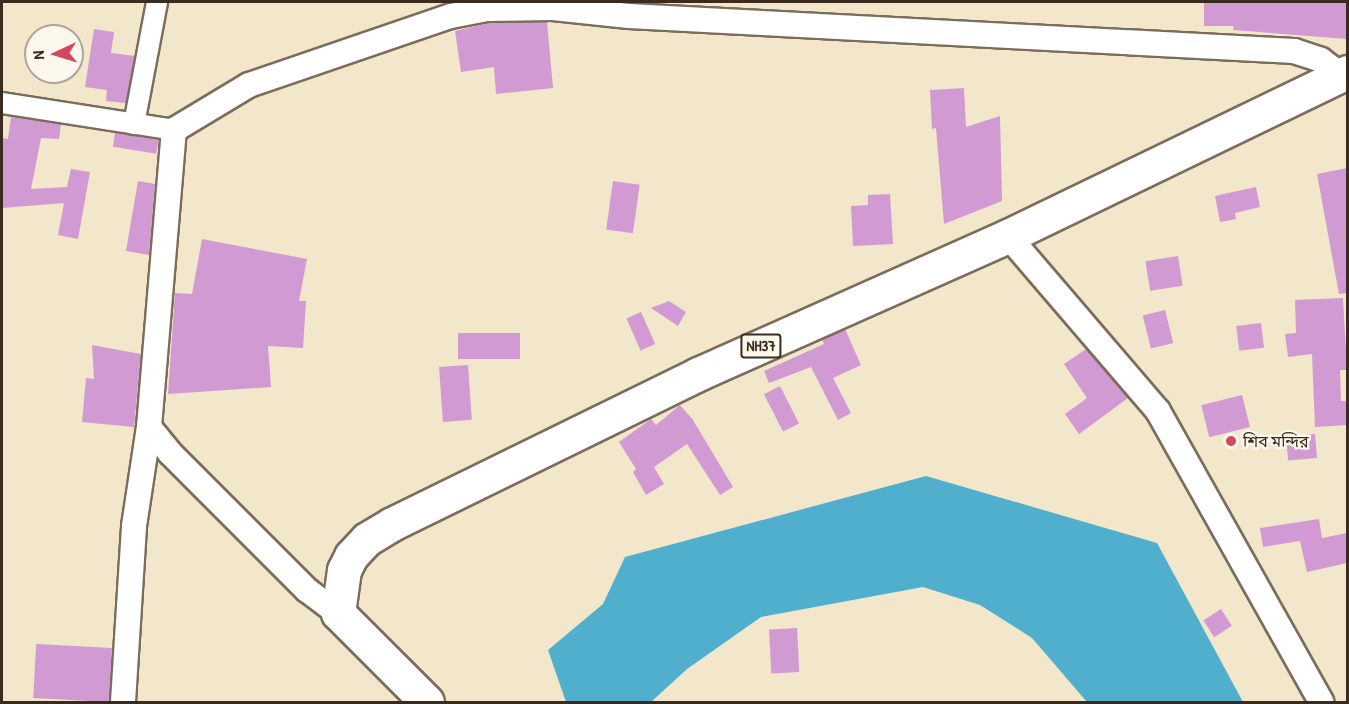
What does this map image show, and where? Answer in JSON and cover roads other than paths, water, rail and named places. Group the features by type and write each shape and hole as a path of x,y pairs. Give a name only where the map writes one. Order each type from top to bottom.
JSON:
{"highway":[{"name":"NH37","path":"338,613 344,570 351,556 367,540 392,524 698,374 1008,236 1344,74"},
{"path":"338,613 427,702"}],"street":[{"path":"134,124 157,2"},
{"path":"2,103 174,130 249,85 451,16 488,9 628,9 1294,51 1321,60 1344,74"},
{"path":"123,702 134,526 149,427 174,130"},
{"path":"1008,236 1158,411 1321,702"},
{"path":"149,427 170,453 307,590 338,613"}],"water":[{"path":"926,476 1157,543 1243,702 1087,702 1032,638 980,605 923,587 761,617 687,669 651,702 566,702 548,650 603,604 625,557"}],"place":[{"name":"শিব মন্দির","path":"1231,441"}]}
